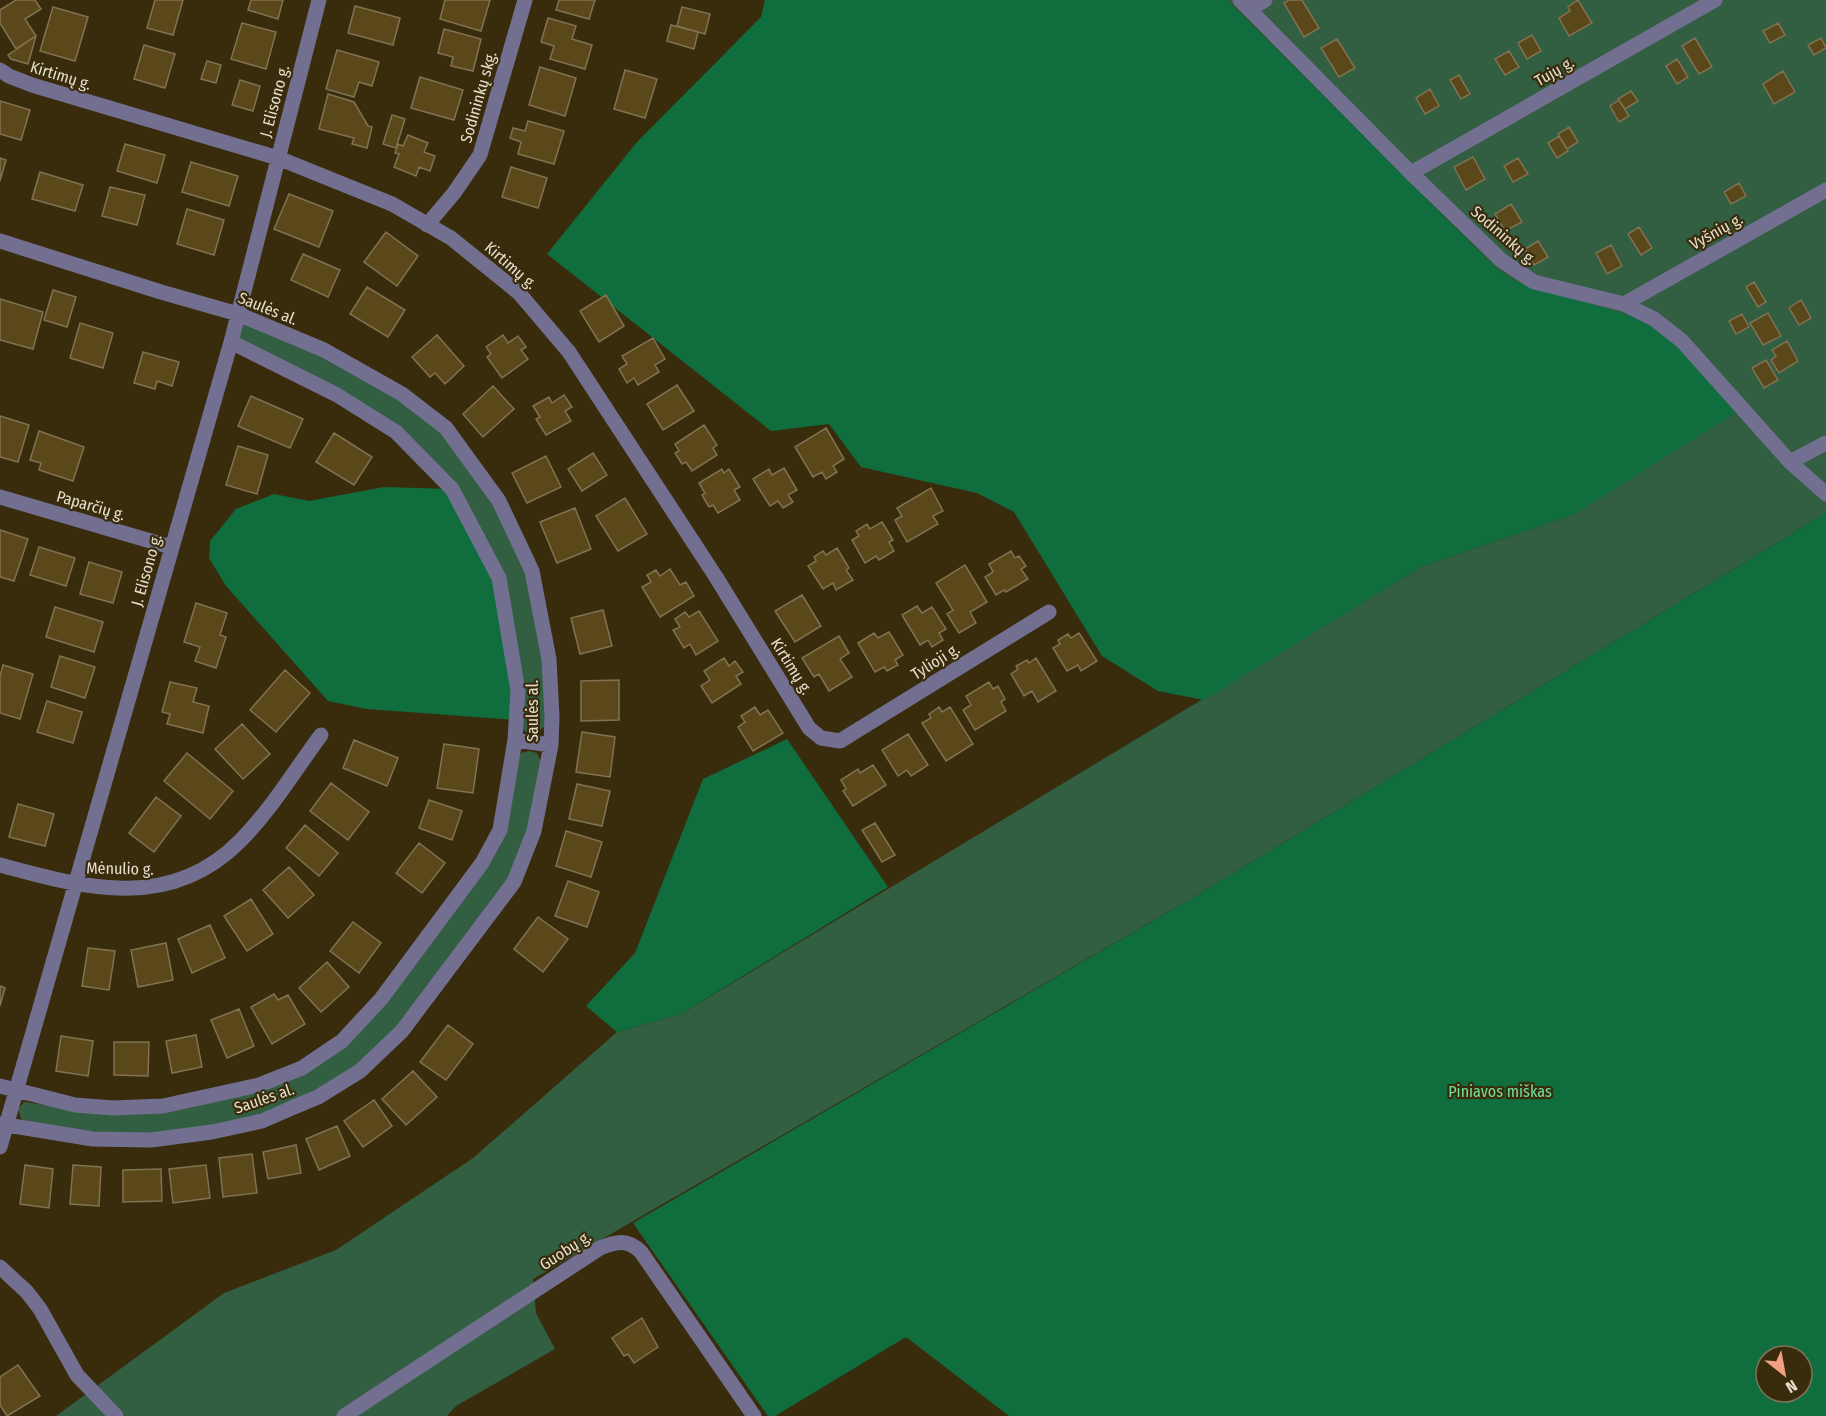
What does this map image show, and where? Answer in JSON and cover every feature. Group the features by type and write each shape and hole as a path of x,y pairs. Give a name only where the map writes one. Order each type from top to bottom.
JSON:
{"street":[{"name":"J. Elisono g.","path":"0,1147 3,1125 16,1091 231,342 319,0"},
{"name":"Sodininkų skg.","path":"428,225 454,193 480,154 525,0"},
{"path":"1245,5 1265,0"},
{"name":"Tujų g.","path":"1411,173 1714,0"},
{"name":"Sodininkų g.","path":"1245,5 1411,173 1517,273 1534,282 1624,304 1654,319 1682,341 1735,397 1790,462 1826,494"},
{"name":"Kirtimų g.","path":"0,70 32,85 278,158 393,204 451,238 519,293 569,352 716,577 809,728 821,738 840,741"},
{"name":"Vyšnių g.","path":"1624,304 1826,190"},
{"name":"Saulės al.","path":"0,241 238,314 324,350 402,394 446,428 499,501 532,571 549,659 551,745 534,831 514,882 402,1031 360,1071 318,1097 294,1107 262,1120 212,1132 152,1140 93,1139 3,1125"},
{"name":"Saulės al.","path":"0,1086 75,1105 113,1108 163,1106 259,1085 302,1068 342,1041 381,999 482,862 500,830 515,740 519,691 499,578 452,489 396,432 337,395 231,342"},
{"path":"1790,462 1826,443"},
{"name":"Paparčių g.","path":"0,498 171,547"},
{"name":"Tylioji g.","path":"840,741 1049,612"},
{"name":"Mėnulio g.","path":"0,865 75,885 144,888 162,886 207,867 240,841 321,735"},
{"path":"515,740 551,745"},
{"name":"Guobų g.","path":"344,1416 600,1248 623,1242 633,1245 641,1252 754,1416"},
{"path":"0,1267 27,1292 53,1330 77,1374 116,1416"}],"green space":[{"path":"765,0 1227,0 1497,269 1515,281 1637,318 1678,344 1737,412 1575,514 1423,566 1204,700 1158,691 1102,656 1014,512 977,493 861,467 829,424 771,431 547,254 637,142 761,17"},
{"path":"1227,0 1826,0 1826,513 1196,896 533,1279 536,1313 555,1349 456,1406 447,1416 56,1416 224,1293 336,1250 473,1158 617,1032 681,1014 1423,566 1575,514 1515,281 1497,269"},
{"path":"242,323 320,353 410,406 442,434 495,502 525,571 544,659 547,722 543,728 529,734 522,729 456,489 397,429 238,338"},
{"path":"384,487 452,489 499,578 516,720 367,709 328,701 226,586 209,558 210,541 236,509 274,494 309,501"},
{"name":"Piniavos miškas","path":"1826,513 1826,1416 1009,1416 906,1337 775,1416 768,1416 633,1223 1196,896"},
{"path":"787,739 888,887 681,1014 617,1032 586,1006 635,953 703,779"},
{"path":"529,751 537,753 542,763 527,832 510,879 398,1025 353,1071 320,1092 263,1115 214,1127 153,1134 77,1131 22,1121 18,1109 24,1102 111,1114 305,1071 457,906 491,862 503,838 517,758 521,753"}],"building":[{"path":"16,0 35,0 41,9 25,19 36,36 16,49 0,23 0,10"},
{"path":"155,0 183,0 173,35 147,28"},
{"path":"251,0 283,0 278,19 248,10"},
{"path":"445,0 490,0 481,31 440,19"},
{"path":"559,0 595,0 589,19 556,10"},
{"path":"1289,0 1302,0 1319,28 1304,37 1284,3"},
{"path":"1578,0 1592,23 1569,36 1559,18 1570,11 1568,7"},
{"path":"355,6 400,18 393,45 348,33"},
{"path":"53,7 88,17 75,61 40,51"},
{"path":"682,7 710,14 705,34 677,26"},
{"path":"548,18 576,26 572,39 592,45 585,69 550,59 554,46 541,42"},
{"path":"242,23 276,32 266,69 231,59"},
{"path":"1778,23 1785,35 1770,43 1763,31"},
{"path":"671,25 698,32 694,49 667,41"},
{"path":"444,29 481,39 473,71 451,66 453,57 438,53"},
{"path":"1532,35 1541,51 1527,59 1518,43"},
{"path":"36,36 28,64 11,59 8,55"},
{"path":"1695,38 1712,67 1699,74 1682,46"},
{"path":"1821,38 1826,48 1814,55 1808,45"},
{"path":"1337,39 1355,68 1339,77 1321,48"},
{"path":"144,45 175,54 165,88 134,79"},
{"path":"337,50 379,62 372,86 359,82 354,97 326,89"},
{"path":"1509,51 1519,67 1505,75 1495,59"},
{"path":"1677,59 1688,77 1677,84 1666,66"},
{"path":"207,61 221,65 216,83 201,79"},
{"path":"540,67 576,78 565,116 529,105"},
{"path":"625,70 657,79 645,118 614,109"},
{"path":"1783,71 1795,92 1774,104 1763,84"},
{"path":"1459,75 1470,94 1461,99 1450,80"},
{"path":"420,77 463,90 454,120 411,108"},
{"path":"240,80 260,86 253,111 232,105"},
{"path":"1430,89 1439,106 1425,114 1416,98"},
{"path":"1631,91 1638,101 1625,109 1618,99"},
{"path":"328,94 354,102 368,126 372,127 367,148 352,144 354,138 319,129"},
{"path":"1619,100 1629,116 1619,122 1610,106"},
{"path":"0,101 30,110 21,140 0,134"},
{"path":"392,115 405,119 396,148 383,144"},
{"path":"528,121 564,131 554,164 518,154 521,142 510,138 513,128 525,131"},
{"path":"1569,127 1578,142 1567,149 1558,134"},
{"path":"408,135 428,143 424,152 435,156 430,171 419,167 416,176 394,167 399,154 395,153 398,144 403,146"},
{"path":"1559,136 1568,151 1557,158 1548,143"},
{"path":"125,144 165,155 157,183 117,171"},
{"path":"1473,157 1485,179 1466,190 1454,167"},
{"path":"0,158 6,160 0,181"},
{"path":"1518,158 1528,174 1513,182 1504,166"},
{"path":"191,162 238,176 229,206 182,192"},
{"path":"511,167 547,178 538,208 502,197"},
{"path":"40,172 83,185 75,211 32,199"},
{"path":"1739,183 1746,196 1731,204 1724,192"},
{"path":"110,187 145,195 137,225 102,216"},
{"path":"289,194 333,211 319,247 274,229"},
{"path":"1511,204 1522,222 1505,231 1495,214"},
{"path":"187,209 224,220 214,255 177,244"},
{"path":"1639,227 1652,248 1641,255 1628,234"},
{"path":"386,232 418,256 397,286 364,262"},
{"path":"1538,241 1548,257 1534,265 1525,249"},
{"path":"1611,245 1622,266 1607,274 1596,253"},
{"path":"303,254 340,270 328,297 291,280"},
{"path":"1754,282 1766,302 1758,307 1746,287"},
{"path":"367,287 405,310 388,337 350,314"},
{"path":"53,290 76,297 67,327 44,320"},
{"path":"606,295 624,326 599,342 580,311"},
{"path":"0,299 43,312 33,349 0,340"},
{"path":"1801,300 1811,318 1799,325 1789,308"},
{"path":"1768,313 1781,336 1763,345 1750,323"},
{"path":"1742,314 1749,327 1736,334 1729,321"},
{"path":"80,323 113,333 103,368 70,358"},
{"path":"437,335 464,366 445,384 435,373 430,377 412,357"},
{"path":"503,335 508,343 518,336 526,347 521,350 528,359 502,378 487,357 491,354 486,347"},
{"path":"653,338 665,359 655,365 659,372 638,385 634,378 627,383 619,369 627,364 622,356"},
{"path":"1787,341 1798,361 1779,373 1771,360 1776,356 1772,350"},
{"path":"143,352 179,362 172,386 157,381 155,389 134,383"},
{"path":"1766,360 1778,380 1764,388 1752,368"},
{"path":"677,385 694,411 663,430 647,404"},
{"path":"493,386 514,409 483,437 463,414"},
{"path":"564,395 572,407 565,411 571,421 546,435 536,419 540,417 533,406 549,397 552,403"},
{"path":"251,396 303,419 290,448 238,426"},
{"path":"0,416 29,425 18,462 0,457"},
{"path":"704,425 717,445 713,448 717,455 692,471 686,462 682,464 675,453 679,451 675,444"},
{"path":"826,428 844,459 833,466 837,472 826,479 822,472 813,477 795,447"},
{"path":"39,431 84,447 73,481 39,470 41,463 30,460"},
{"path":"334,433 372,457 354,485 316,462"},
{"path":"238,446 268,455 257,494 226,485"},
{"path":"593,453 607,475 582,491 568,469"},
{"path":"546,456 561,487 527,503 512,473"},
{"path":"784,468 797,490 788,495 793,502 783,508 778,501 770,506 753,479 769,469 772,475"},
{"path":"722,469 724,473 729,469 740,487 734,490 740,500 718,513 713,505 709,507 702,495 705,493 699,483"},
{"path":"931,488 943,511 933,516 938,524 907,542 895,520 902,516 897,508"},
{"path":"625,498 647,534 618,551 596,516"},
{"path":"575,508 591,549 557,563 540,522"},
{"path":"882,522 893,540 889,542 894,551 879,560 876,556 865,563 852,540 859,536 856,531 867,524 870,529"},
{"path":"0,530 28,539 14,581 0,577"},
{"path":"39,547 75,558 66,586 30,575"},
{"path":"837,548 853,580 836,590 833,583 823,589 808,566 816,561 814,557 823,551 826,555"},
{"path":"1011,551 1015,558 1019,556 1026,566 1021,569 1028,579 996,595 985,577 993,572 989,564"},
{"path":"89,562 122,572 113,603 80,594"},
{"path":"965,565 987,602 970,612 976,623 959,633 947,614 953,610 936,583"},
{"path":"670,569 680,585 686,582 694,596 660,617 642,587 651,582 647,575 656,570 660,576"},
{"path":"802,595 821,626 795,642 775,611"},
{"path":"196,603 227,613 220,635 226,637 216,668 195,661 200,647 184,642"},
{"path":"917,606 922,613 932,607 946,629 939,633 943,640 932,647 928,640 920,645 902,615"},
{"path":"55,607 103,622 94,652 46,637"},
{"path":"603,610 612,646 580,654 571,618"},
{"path":"699,611 718,641 696,655 690,644 684,648 673,630 680,627 675,619 685,612 689,617"},
{"path":"889,632 903,655 895,660 898,665 887,671 884,667 875,672 858,643 874,633 878,638"},
{"path":"1079,633 1097,661 1081,671 1078,665 1067,671 1053,648 1060,644 1058,640 1068,634 1071,638"},
{"path":"839,636 849,653 840,659 852,677 829,691 819,674 814,677 802,658"},
{"path":"60,656 95,667 85,698 51,687"},
{"path":"724,658 729,666 735,661 743,672 736,676 741,684 712,703 701,686 710,680 704,671"},
{"path":"1036,658 1056,691 1038,702 1032,691 1024,696 1011,674 1018,669 1016,666 1027,660 1029,663"},
{"path":"3,665 33,674 20,719 0,713 0,676"},
{"path":"285,670 310,693 276,732 250,710"},
{"path":"619,680 619,720 581,721 581,681"},
{"path":"170,682 197,688 193,702 209,706 203,733 167,724 170,714 162,712"},
{"path":"989,682 993,689 998,686 1005,699 1001,702 1006,711 975,730 963,710 971,705 966,696"},
{"path":"47,701 82,712 73,743 37,732"},
{"path":"755,707 760,715 768,710 783,733 753,751 738,727 745,722 741,716"},
{"path":"939,707 942,712 950,707 973,744 946,761 922,723 931,718 929,714"},
{"path":"242,724 270,754 243,779 215,749"},
{"path":"582,732 615,737 610,777 576,772"},
{"path":"908,734 928,765 911,776 907,770 898,776 882,750"},
{"path":"354,740 398,758 387,786 343,768"},
{"path":"444,744 479,749 473,793 437,788"},
{"path":"187,753 233,791 210,819 164,781"},
{"path":"873,765 886,785 853,806 843,791 846,789 841,780 858,769 860,773"},
{"path":"331,783 369,812 348,840 310,811"},
{"path":"577,784 610,791 602,826 569,819"},
{"path":"156,797 181,816 154,852 129,833"},
{"path":"429,800 462,811 452,840 419,828"},
{"path":"18,804 54,814 45,846 9,837"},
{"path":"875,823 895,855 882,862 862,830"},
{"path":"305,825 338,853 319,876 286,848"},
{"path":"566,831 602,842 591,877 556,866"},
{"path":"419,843 445,863 422,893 396,873"},
{"path":"289,867 314,895 288,918 263,890"},
{"path":"568,881 599,892 587,927 555,916"},
{"path":"251,899 273,934 247,951 224,916"},
{"path":"538,917 568,939 543,972 514,949"},
{"path":"353,922 381,943 359,973 330,951"},
{"path":"210,925 225,958 192,973 178,939"},
{"path":"166,943 173,980 138,987 131,950"},
{"path":"88,948 115,951 109,990 82,986"},
{"path":"327,962 349,987 321,1012 299,988"},
{"path":"0,986 5,988 0,1006"},
{"path":"274,994 278,1000 288,995 305,1024 272,1044 251,1007"},
{"path":"239,1009 254,1046 227,1058 211,1020"},
{"path":"448,1025 473,1044 446,1080 420,1062"},
{"path":"196,1035 202,1067 172,1073 166,1041"},
{"path":"61,1036 93,1041 88,1076 56,1071"},
{"path":"114,1042 149,1042 148,1076 114,1075"},
{"path":"413,1071 437,1097 406,1125 382,1099"},
{"path":"374,1100 392,1126 363,1147 344,1121"},
{"path":"337,1126 350,1156 319,1170 306,1139"},
{"path":"296,1145 301,1173 268,1179 263,1152"},
{"path":"252,1154 257,1193 223,1197 219,1158"},
{"path":"25,1165 53,1169 49,1208 20,1204"},
{"path":"73,1165 101,1167 99,1206 70,1204"},
{"path":"206,1165 210,1198 173,1203 169,1169"},
{"path":"161,1169 162,1201 123,1202 123,1170"},
{"path":"642,1318 658,1347 634,1363 628,1354 624,1356 612,1338"},
{"path":"18,1365 40,1396 7,1416 0,1405 0,1377"}]}
